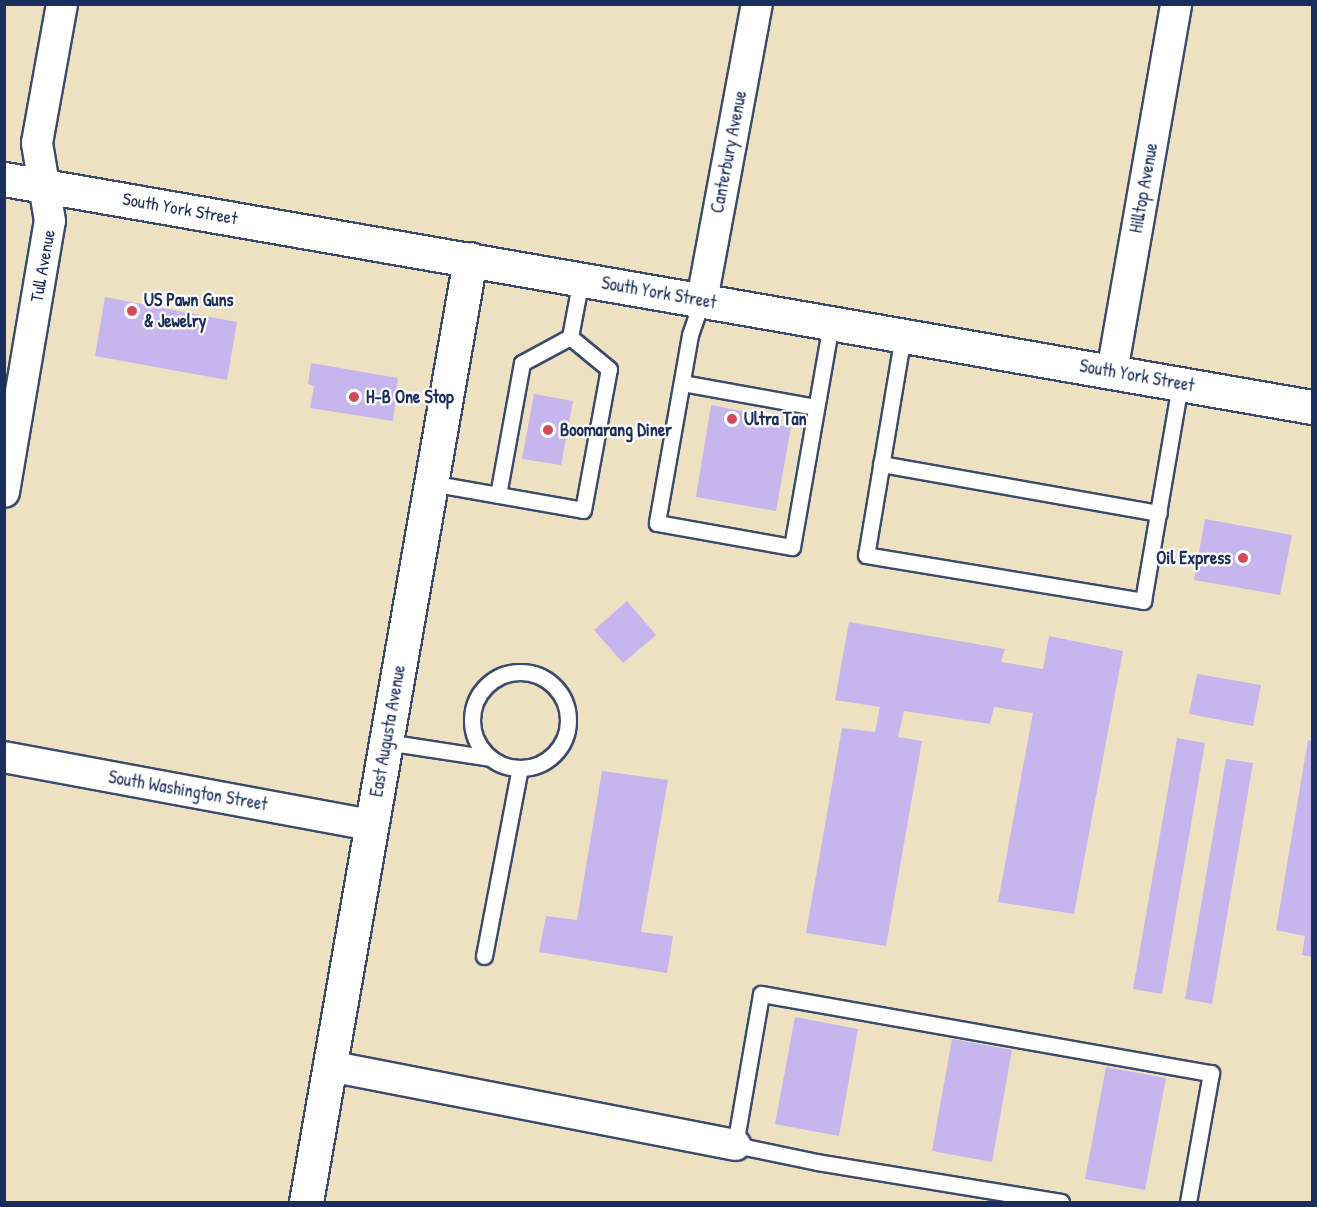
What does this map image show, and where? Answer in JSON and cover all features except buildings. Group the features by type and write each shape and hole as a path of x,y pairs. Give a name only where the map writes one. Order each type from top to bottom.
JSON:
{"main road":[{"name":"South York Street","path":"4,179 1312,407"},
{"name":"East Augusta Avenue","path":"306,1203 470,259"}],"street":[{"name":"Tull Avenue","path":"4,492 50,221 37,143 62,4"},
{"name":"Canterbury Avenue","path":"702,300 757,4"},
{"name":"Hilltop Avenue","path":"1112,372 1176,4"},
{"name":"South Washington Street","path":"4,758 372,825"},
{"path":"329,1066 735,1145"}],"lane":[{"path":"570,337 581,279"},
{"path":"702,300 690,335 657,523 792,547 831,323"},
{"path":"903,335 866,555 1143,600 1180,384"},
{"path":"430,483 584,510 609,369 570,337"},
{"path":"498,495 522,363 570,337"},
{"path":"682,383 816,407"},
{"path":"881,464 1159,513"},
{"path":"513,672 528,672 549,682 564,700 568,715 567,730 561,745 550,757 536,765 520,768 504,766 490,758 479,746 473,730 472,714 476,699 485,686 498,676 513,672"},
{"path":"386,742 490,758"},
{"path":"484,956 520,768"},
{"path":"1061,1203 816,1162 735,1145 761,994 1211,1073 1188,1203"}],"place":[{"name":"US Pawn Guns & Jewelry","path":"132,311"},
{"name":"H-B One Stop","path":"354,397"},
{"name":"Ultra Tan","path":"732,419"},
{"name":"Boomarang Diner","path":"548,430"},
{"name":"Oil Express","path":"1243,558"}]}
